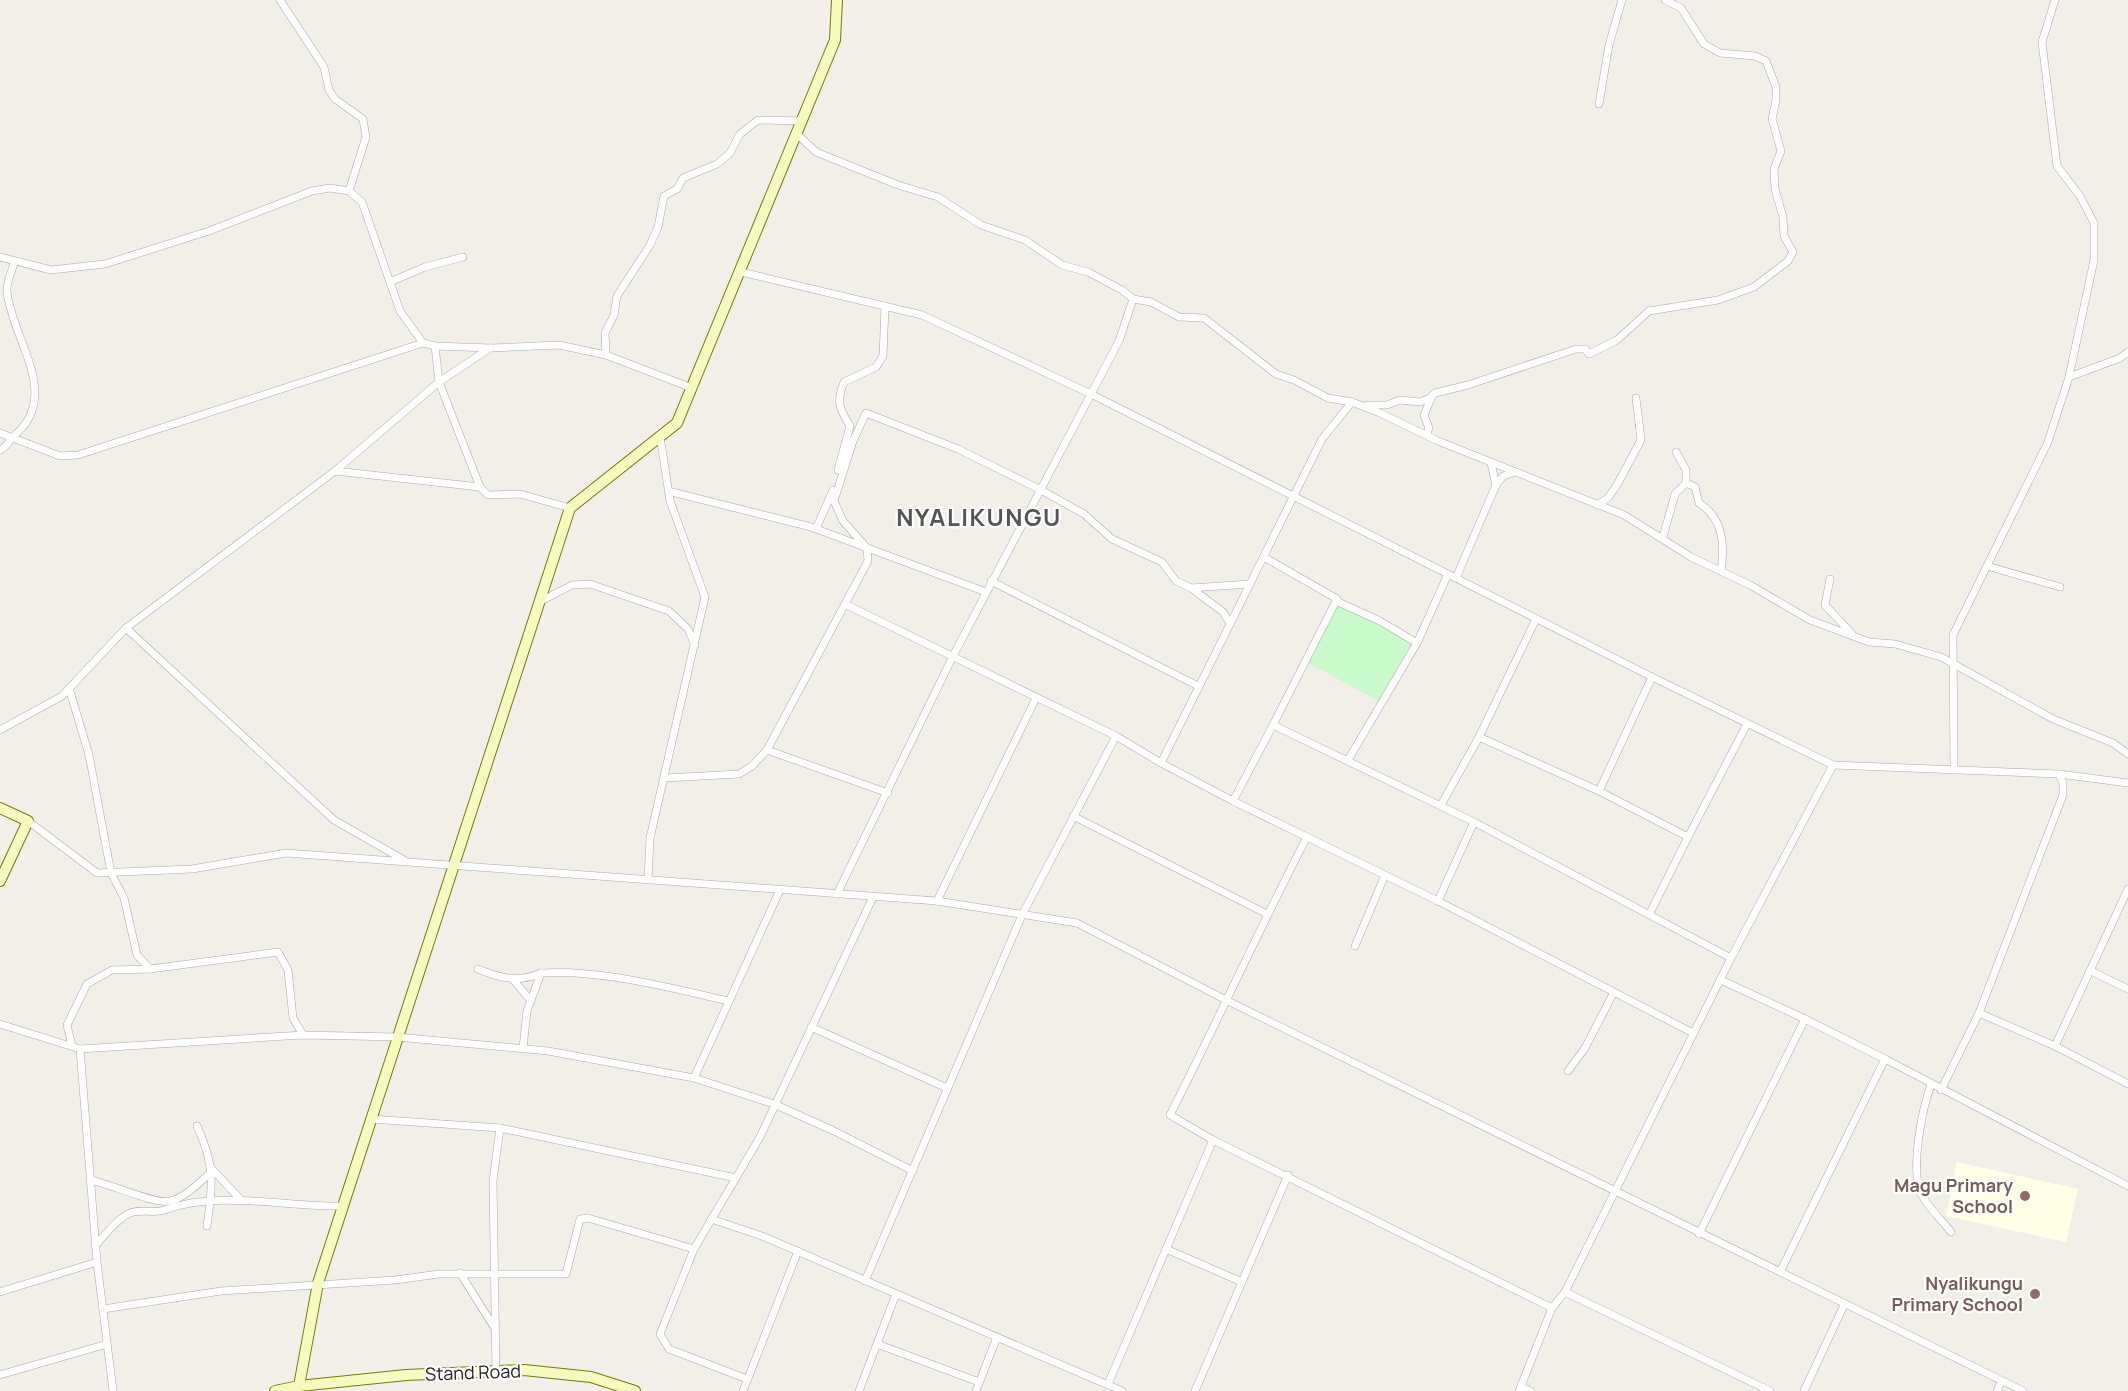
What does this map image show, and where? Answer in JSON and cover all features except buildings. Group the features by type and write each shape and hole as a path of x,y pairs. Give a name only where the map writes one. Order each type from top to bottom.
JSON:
{"street":[{"path":"280,0 324,67 329,90 335,99 363,119 366,137 349,191"},
{"path":"299,1386 318,1283 397,1037 456,865 570,508 677,423 835,40 837,0"},
{"path":"1599,104 1609,45 1622,0"},
{"path":"1361,405 1387,405 1400,400 1420,402 1435,393 1468,385 1576,350 1585,350 1589,354 1598,351 1617,340 1649,311 1718,300 1754,287 1788,261 1794,252 1784,236 1783,217 1775,189 1774,169 1781,151 1772,119 1776,87 1766,61 1755,56 1720,53 1704,44 1681,8 1665,0"},
{"path":"1954,770 1953,635 2048,442 2069,377 2090,283 2094,223 2080,196 2057,166 2042,42 2053,0"},
{"path":"606,355 605,333 614,315 617,296 658,227 664,196 677,189 683,178 717,164 730,153 740,135 758,120 802,121"},
{"path":"797,134 816,152 898,185 938,197 981,225 1025,240 1062,266 1088,272 1122,290 1133,300 1151,302 1179,317 1204,318 1276,374 1294,380 1328,398 1361,405 1491,463 1624,515 1663,537 1691,557 1810,620 1869,642 1921,649 1953,663 2053,719 2113,743 2128,754"},
{"path":"0,257 51,270 105,264 209,231 312,191 330,188 349,191 362,202 400,311 423,343"},
{"path":"390,282 425,267 464,257"},
{"path":"0,450 5,448 11,438 24,426 36,400 28,353 13,319 7,290 15,261"},
{"path":"741,272 922,315 1090,394 1652,677 1833,765 2059,774 2128,783"},
{"path":"837,894 991,581 1119,341 1133,300"},
{"path":"816,529 832,493 850,426 838,397 844,382 876,367 884,356 885,306"},
{"path":"0,433 60,456 78,455 423,343 435,346 490,348 559,345 606,355 692,388"},
{"path":"435,346 439,382 480,487 488,495 520,494 570,508"},
{"path":"0,730 62,696 126,628 335,471 439,382 490,348"},
{"path":"2069,377 2120,358 2128,351"},
{"path":"1426,435 1429,428 1424,415 1432,396"},
{"path":"1597,505 1608,498 1617,485 1641,440 1636,398"},
{"path":"1161,763 1322,440 1352,402"},
{"path":"664,778 739,774 752,766 767,750 868,561 867,548 843,521 834,501 866,413 958,449 1084,514 1112,539 1162,562 1176,580 1191,588 1223,612 1230,623"},
{"path":"648,880 650,838 705,597 668,491 660,436"},
{"path":"1663,537 1674,494 1686,483 1686,470 1676,452"},
{"path":"1491,463 1496,485"},
{"path":"335,471 480,487"},
{"path":"1456,578 1496,485 1503,476 1515,472"},
{"path":"1686,483 1695,487 1699,503 1711,510 1719,523 1724,548 1721,571"},
{"path":"668,491 816,529 986,592"},
{"path":"1264,557 1337,599 1336,601 1380,621 1417,643"},
{"path":"1987,566 2060,587"},
{"path":"1348,760 1417,643 1448,574"},
{"path":"1830,579 1825,605 1854,636"},
{"path":"991,581 1198,686"},
{"path":"540,601 572,585 590,584 669,611 688,628 694,645"},
{"path":"1191,588 1250,584"},
{"path":"1233,801 1336,601"},
{"path":"845,604 1116,736 1233,801 1438,901 1693,1033"},
{"path":"1441,805 1479,737 1536,619"},
{"path":"126,628 334,820 407,862"},
{"path":"1599,791 1652,677"},
{"path":"69,688 89,754 111,873 124,898 137,955 150,969"},
{"path":"937,901 1036,698"},
{"path":"1650,913 1747,724"},
{"path":"1273,725 1441,805 1650,913 1731,958"},
{"path":"865,1281 1022,915 1116,736"},
{"path":"1479,737 1599,791 1688,837"},
{"path":"767,750 888,793"},
{"path":"1531,1391 1520,1389 1552,1308 1565,1292 1731,958 1833,765"},
{"path":"1941,1090 1979,1013 2063,795 2063,783 2059,774"},
{"path":"0,808 28,821 97,873 192,869 286,853 937,901 1077,923 1228,1001 1613,1192 2023,1391"},
{"path":"1073,816 1267,914"},
{"path":"0,881 28,821"},
{"path":"1438,901 1474,822"},
{"path":"1307,837 1267,914 1228,1001 1170,1115 1213,1140 1288,1175 1552,1308"},
{"path":"1354,946 1385,875"},
{"path":"2055,1046 2128,888"},
{"path":"694,1078 780,890"},
{"path":"747,1379 669,1349 660,1334 694,1249 760,1137 873,897"},
{"path":"72,1046 67,1025 87,984 112,970 150,969 278,952 288,970 293,1018 303,1035"},
{"path":"478,969 497,977 529,979 541,973 562,971 658,986 729,1002"},
{"path":"2091,971 2128,989"},
{"path":"524,1048 527,1011 541,973"},
{"path":"512,978 531,1001"},
{"path":"1720,980 1885,1059 2128,1186"},
{"path":"1568,1071 1585,1048 1614,992"},
{"path":"1979,1013 2055,1046 2128,1084"},
{"path":"1699,1234 1805,1019"},
{"path":"0,1024 80,1049 303,1035 397,1037 524,1048 694,1078 774,1104 834,1131 913,1172"},
{"path":"811,1027 947,1088"},
{"path":"80,1049 95,1246 113,1391"},
{"path":"1779,1272 1885,1059"},
{"path":"1931,1084 1922,1111 1918,1176 1921,1192 1951,1232"},
{"path":"371,1119 500,1128 736,1178"},
{"path":"196,1126 209,1153 211,1170 211,1202 207,1226"},
{"path":"496,1371 493,1181 500,1128"},
{"path":"1108,1384 1213,1140"},
{"path":"90,1179 153,1200 169,1202 182,1196 211,1170"},
{"path":"211,1170 241,1200"},
{"path":"1195,1391 1288,1175"},
{"path":"95,1246 120,1219 130,1212 241,1200 299,1206 343,1206"},
{"path":"103,1309 221,1291 318,1283 395,1280 460,1273 566,1274 580,1219 588,1218 694,1249"},
{"path":"711,1220 798,1251 1122,1391"},
{"path":"1166,1248 1242,1282"},
{"path":"743,1391 798,1251"},
{"path":"0,1292 97,1262"},
{"path":"460,1273 495,1328"},
{"path":"1565,1292 1768,1391"},
{"path":"859,1391 896,1294"},
{"path":"1804,1391 1844,1305"},
{"path":"976,1391 997,1337"},
{"path":"0,1375 107,1344"},
{"path":"877,1344 979,1382"},
{"name":"Stand Road","path":"274,1391 299,1386 406,1375 524,1370 591,1377 635,1391"},
{"path":"1997,1391 2002,1381"}],"shaded area":[{"name":"Magu Primary School","path":"1957,1162 2078,1189 2066,1242 1946,1216"}],"green space":[{"path":"1336,601 1412,643 1379,701 1308,663"}],"place":[{"name":"Magu Primary School","path":"2025,1196"},
{"name":"Nyalikungu Primary School","path":"2035,1294"}],"district":[{"name":"NYALIKUNGU","path":"979,518"}]}
